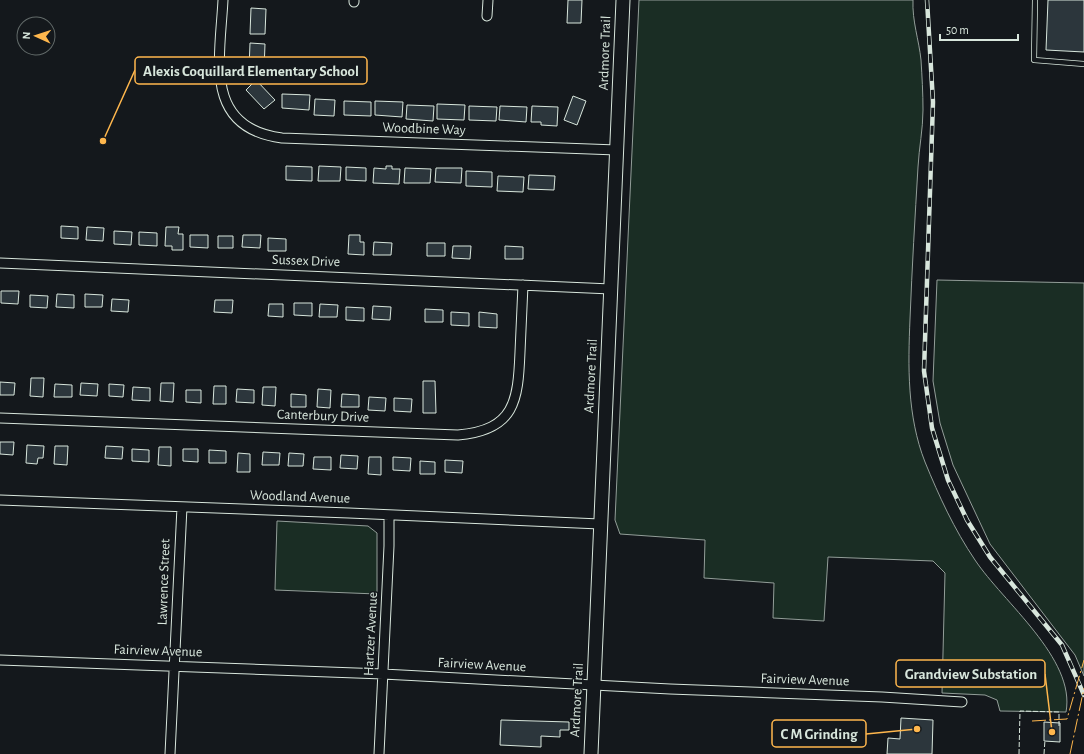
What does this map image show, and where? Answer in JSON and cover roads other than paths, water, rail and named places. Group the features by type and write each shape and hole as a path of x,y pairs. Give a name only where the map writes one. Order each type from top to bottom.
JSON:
{"street":[{"name":"Woodbine Way","path":"223,0 220,84 228,107 236,118 249,129 258,133 282,138 617,150"},
{"path":"487,16 488,0"},
{"name":"Ardmore Trail","path":"591,754 623,0"},
{"name":"Sussex Drive","path":"0,263 611,289"},
{"name":"Canterbury Drive","path":"0,418 294,430 458,435 473,434 500,421 512,407 517,396 523,285"},
{"name":"Woodland Avenue","path":"0,500 600,524"},
{"name":"Lawrence Street","path":"170,754 182,507"},
{"name":"Hartzer Avenue","path":"379,754 389,546 388,515"},
{"name":"Fairview Avenue","path":"0,660 175,665 383,674 594,685 889,697 962,702"}],"lane":[{"path":"1035,0 1034,60 1084,64"}],"railway":[{"path":"927,0 933,102 924,371 932,428 948,480 967,520 990,557 1062,645 1084,695"}],"place":[{"name":"Alexis Coquillard Elementary School","path":"103,141"},
{"name":"C M Grinding","path":"917,729"},
{"name":"Grandview Substation","path":"1052,732"}]}
